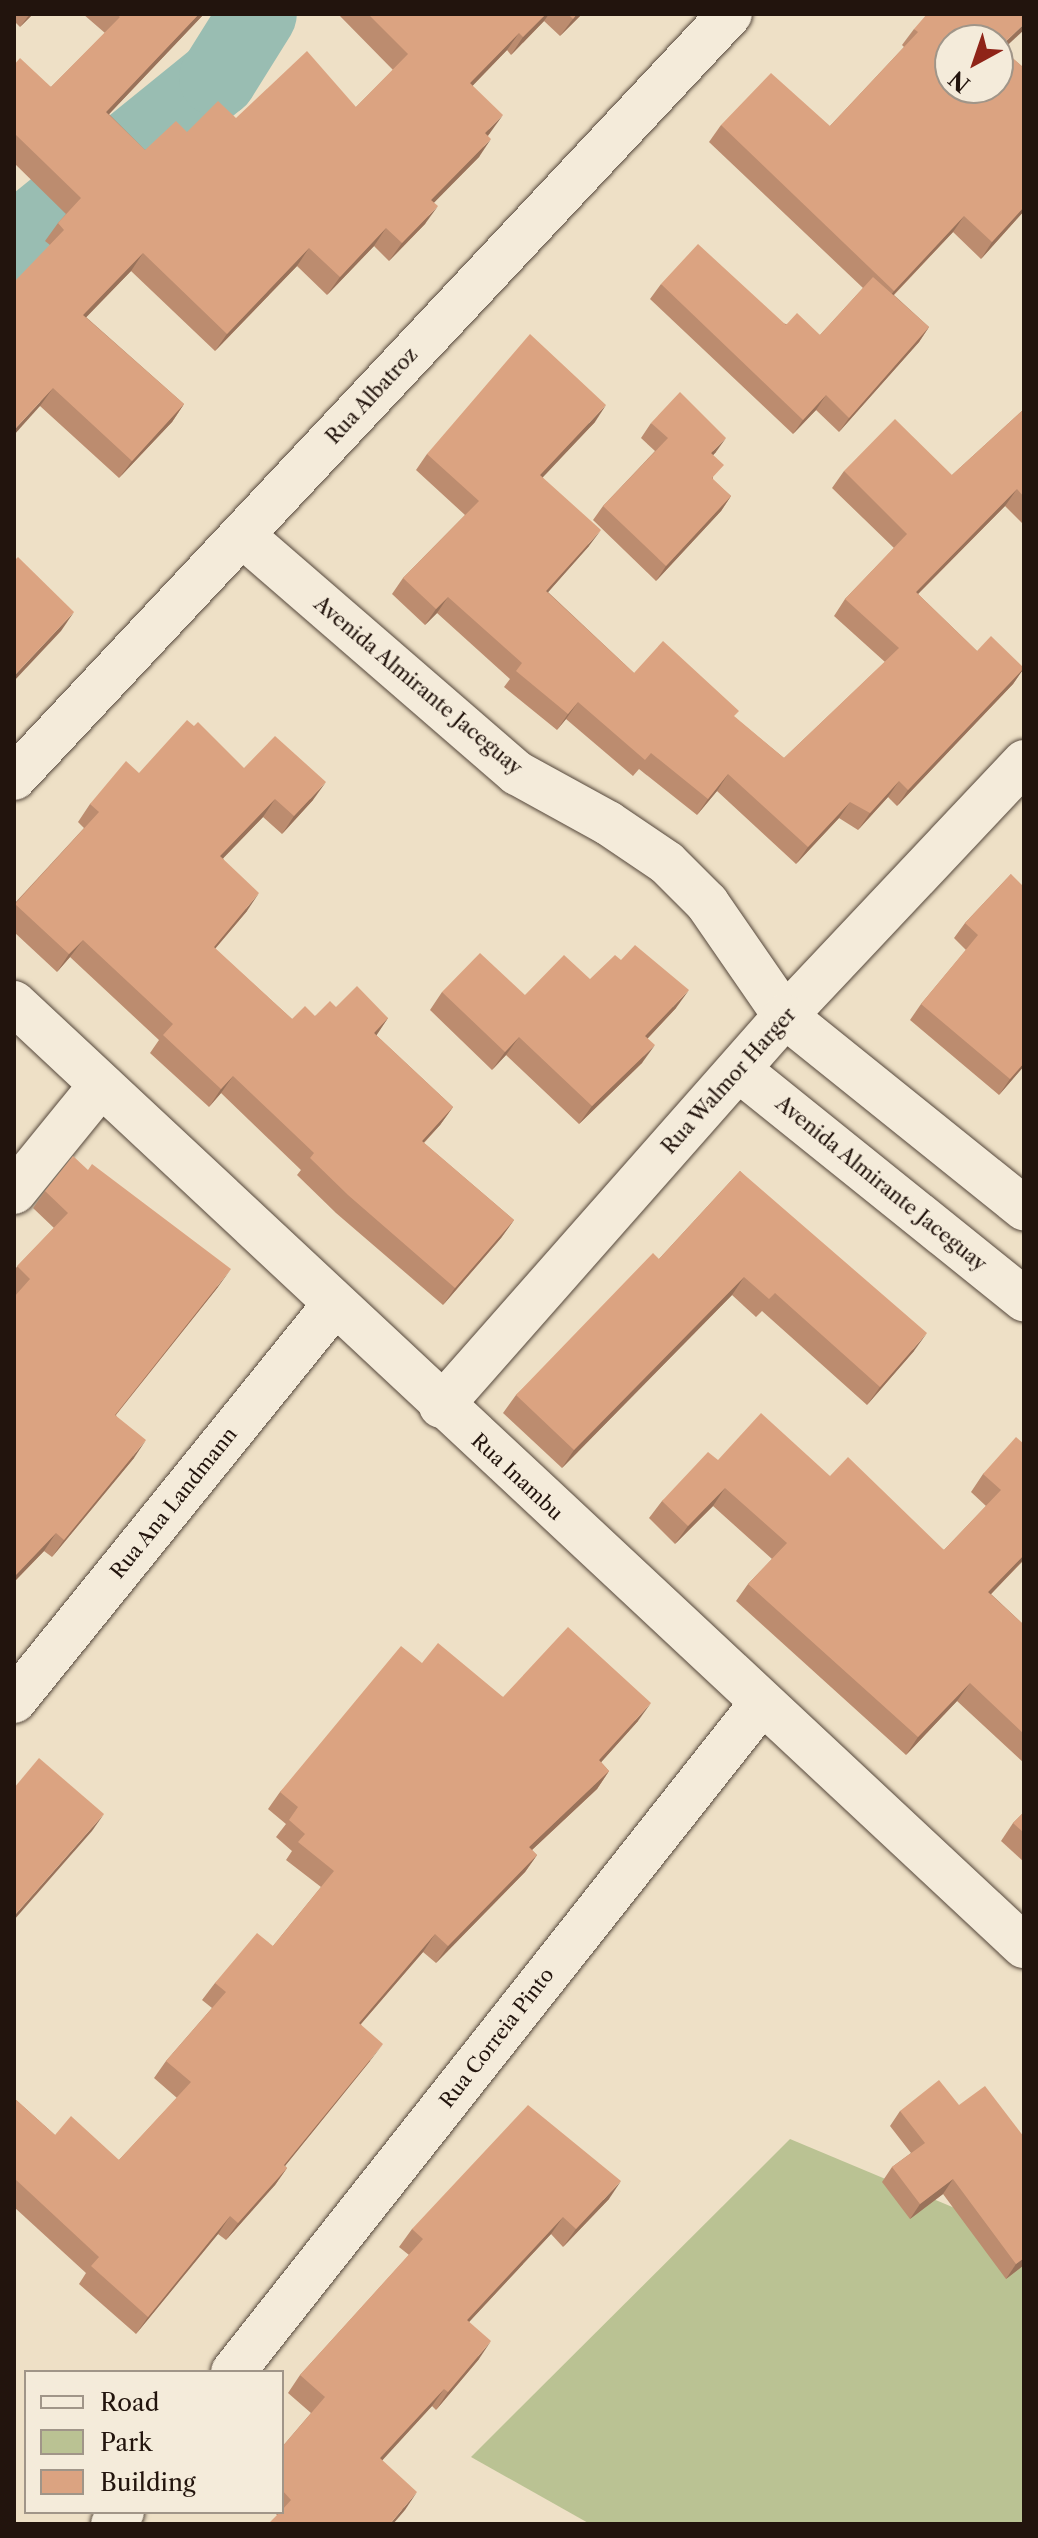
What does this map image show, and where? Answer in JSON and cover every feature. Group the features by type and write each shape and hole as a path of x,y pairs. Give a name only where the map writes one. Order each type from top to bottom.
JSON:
{"street":[{"name":"Rua Albatroz","path":"14,778 730,14"},
{"name":"Avenida Almirante Jaceguay","path":"242,535 517,773 608,823 667,863 707,903 785,1016 1024,1208"},
{"name":"Rua Walmor Harger","path":"441,1406 785,1016 1024,762"},
{"name":"Rua Inambu","path":"14,1003 441,1406 1024,1946"},
{"name":"Avenida Almirante Jaceguay","path":"739,1070 1019,1285"},
{"path":"14,1192 101,1085"},
{"name":"Rua Ana Landmann","path":"14,1701 334,1305"},
{"name":"Rua Correia Pinto","path":"235,2370 761,1704"}],"green space":[{"path":"790,2139 1024,2237 1024,2524 590,2524 471,2457"}],"building":[{"path":"116,14 199,14 106,112 145,150 176,121 187,132 218,101 236,118 307,51 356,107 408,54 368,14 546,14 523,37 519,33 470,83 503,115 485,133 491,139 431,200 438,206 402,243 386,228 340,277 309,248 227,334 143,253 83,315 184,404 132,461 53,388 14,430 14,282 64,230 58,223 81,198 14,136 14,65 20,58 51,87 120,17"},
{"path":"927,14 1024,14 1024,24 1014,34 1014,24 934,24 934,104 1014,104 1014,59 1024,68 1024,207 992,242 964,216 894,291 721,125 771,73 830,126 918,32 914,29"},
{"path":"698,244 786,325 797,313 820,335 873,277 929,327 849,418 826,395 803,420 661,284"},
{"path":"530,334 606,405 540,475 601,530 546,591 634,673 663,641 739,711 734,716 784,758 899,648 845,599 907,534 844,471 895,419 952,475 1024,409 1024,497 1017,489 916,592 977,651 991,636 1024,668 908,790 899,781 870,813 850,802 808,847 728,774 708,799 651,753 645,760 578,702 568,714 516,671 522,663 448,597 436,609 403,578 479,501 427,454"},
{"path":"680,392 726,438 711,453 724,465 712,478 731,496 666,566 603,506 668,438 651,423"},
{"path":"18,557 74,612 14,676 14,561"},
{"path":"187,720 194,726 198,722 244,768 275,736 326,782 294,816 275,799 220,856 259,893 214,947 292,1019 305,1006 315,1016 330,1001 336,1007 357,986 388,1018 374,1033 453,1107 422,1141 514,1220 455,1288 348,1195 310,1158 314,1153 233,1076 221,1089 163,1035 173,1024 83,940 69,954 15,904 99,812 90,804 126,761 139,773"},
{"path":"1011,874 1024,887 1024,1063 1010,1079 921,1004 978,935 965,923"},
{"path":"635,945 689,990 645,1036 655,1045 592,1106 519,1037 505,1052 442,992 480,953 525,995 564,955 590,979 615,955 621,960"},
{"path":"73,1156 88,1170 92,1164 231,1269 115,1415 146,1440 64,1540 56,1533 14,1577 14,1297 30,1279 17,1266 68,1213 45,1191"},
{"path":"740,1171 927,1333 880,1387 775,1293 769,1299 744,1277 574,1450 516,1395 653,1253 659,1259"},
{"path":"761,1413 830,1476 848,1457 944,1550 1001,1490 983,1474 1016,1437 1024,1444 1024,1555 988,1592 1024,1625 1024,1734 970,1683 918,1737 748,1584 787,1543 725,1488 688,1526 662,1501 708,1452 718,1460"},
{"path":"568,1627 651,1703 599,1760 609,1771 529,1847 537,1855 448,1946 435,1934 359,2023 383,2044 284,2165 287,2168 238,2223 230,2216 148,2317 91,2266 99,2257 14,2178 14,2098 55,2135 71,2116 119,2160 191,2082 166,2061 226,1992 215,1983 257,1933 273,1946 334,1871 298,1842 305,1834 289,1820 298,1807 280,1792 401,1646 422,1663 438,1643 503,1697"},
{"path":"39,1758 104,1814 14,1916 14,1788"},
{"path":"1024,1812 1024,1833 1013,1823"},
{"path":"939,2080 959,2105 985,2086 1024,2137 1024,2258 1016,2264 953,2179 920,2204 892,2167 925,2143 900,2111"},
{"path":"528,2105 621,2181 576,2229 563,2217 467,2320 491,2341 448,2392 444,2389 380,2458 417,2492 390,2524 268,2524 278,2514 284,2514 284,2508 291,2500 284,2492 284,2445 325,2397 300,2375 423,2239 412,2229"}],"waterway":[{"path":"14,243 218,78 258,14"}]}
